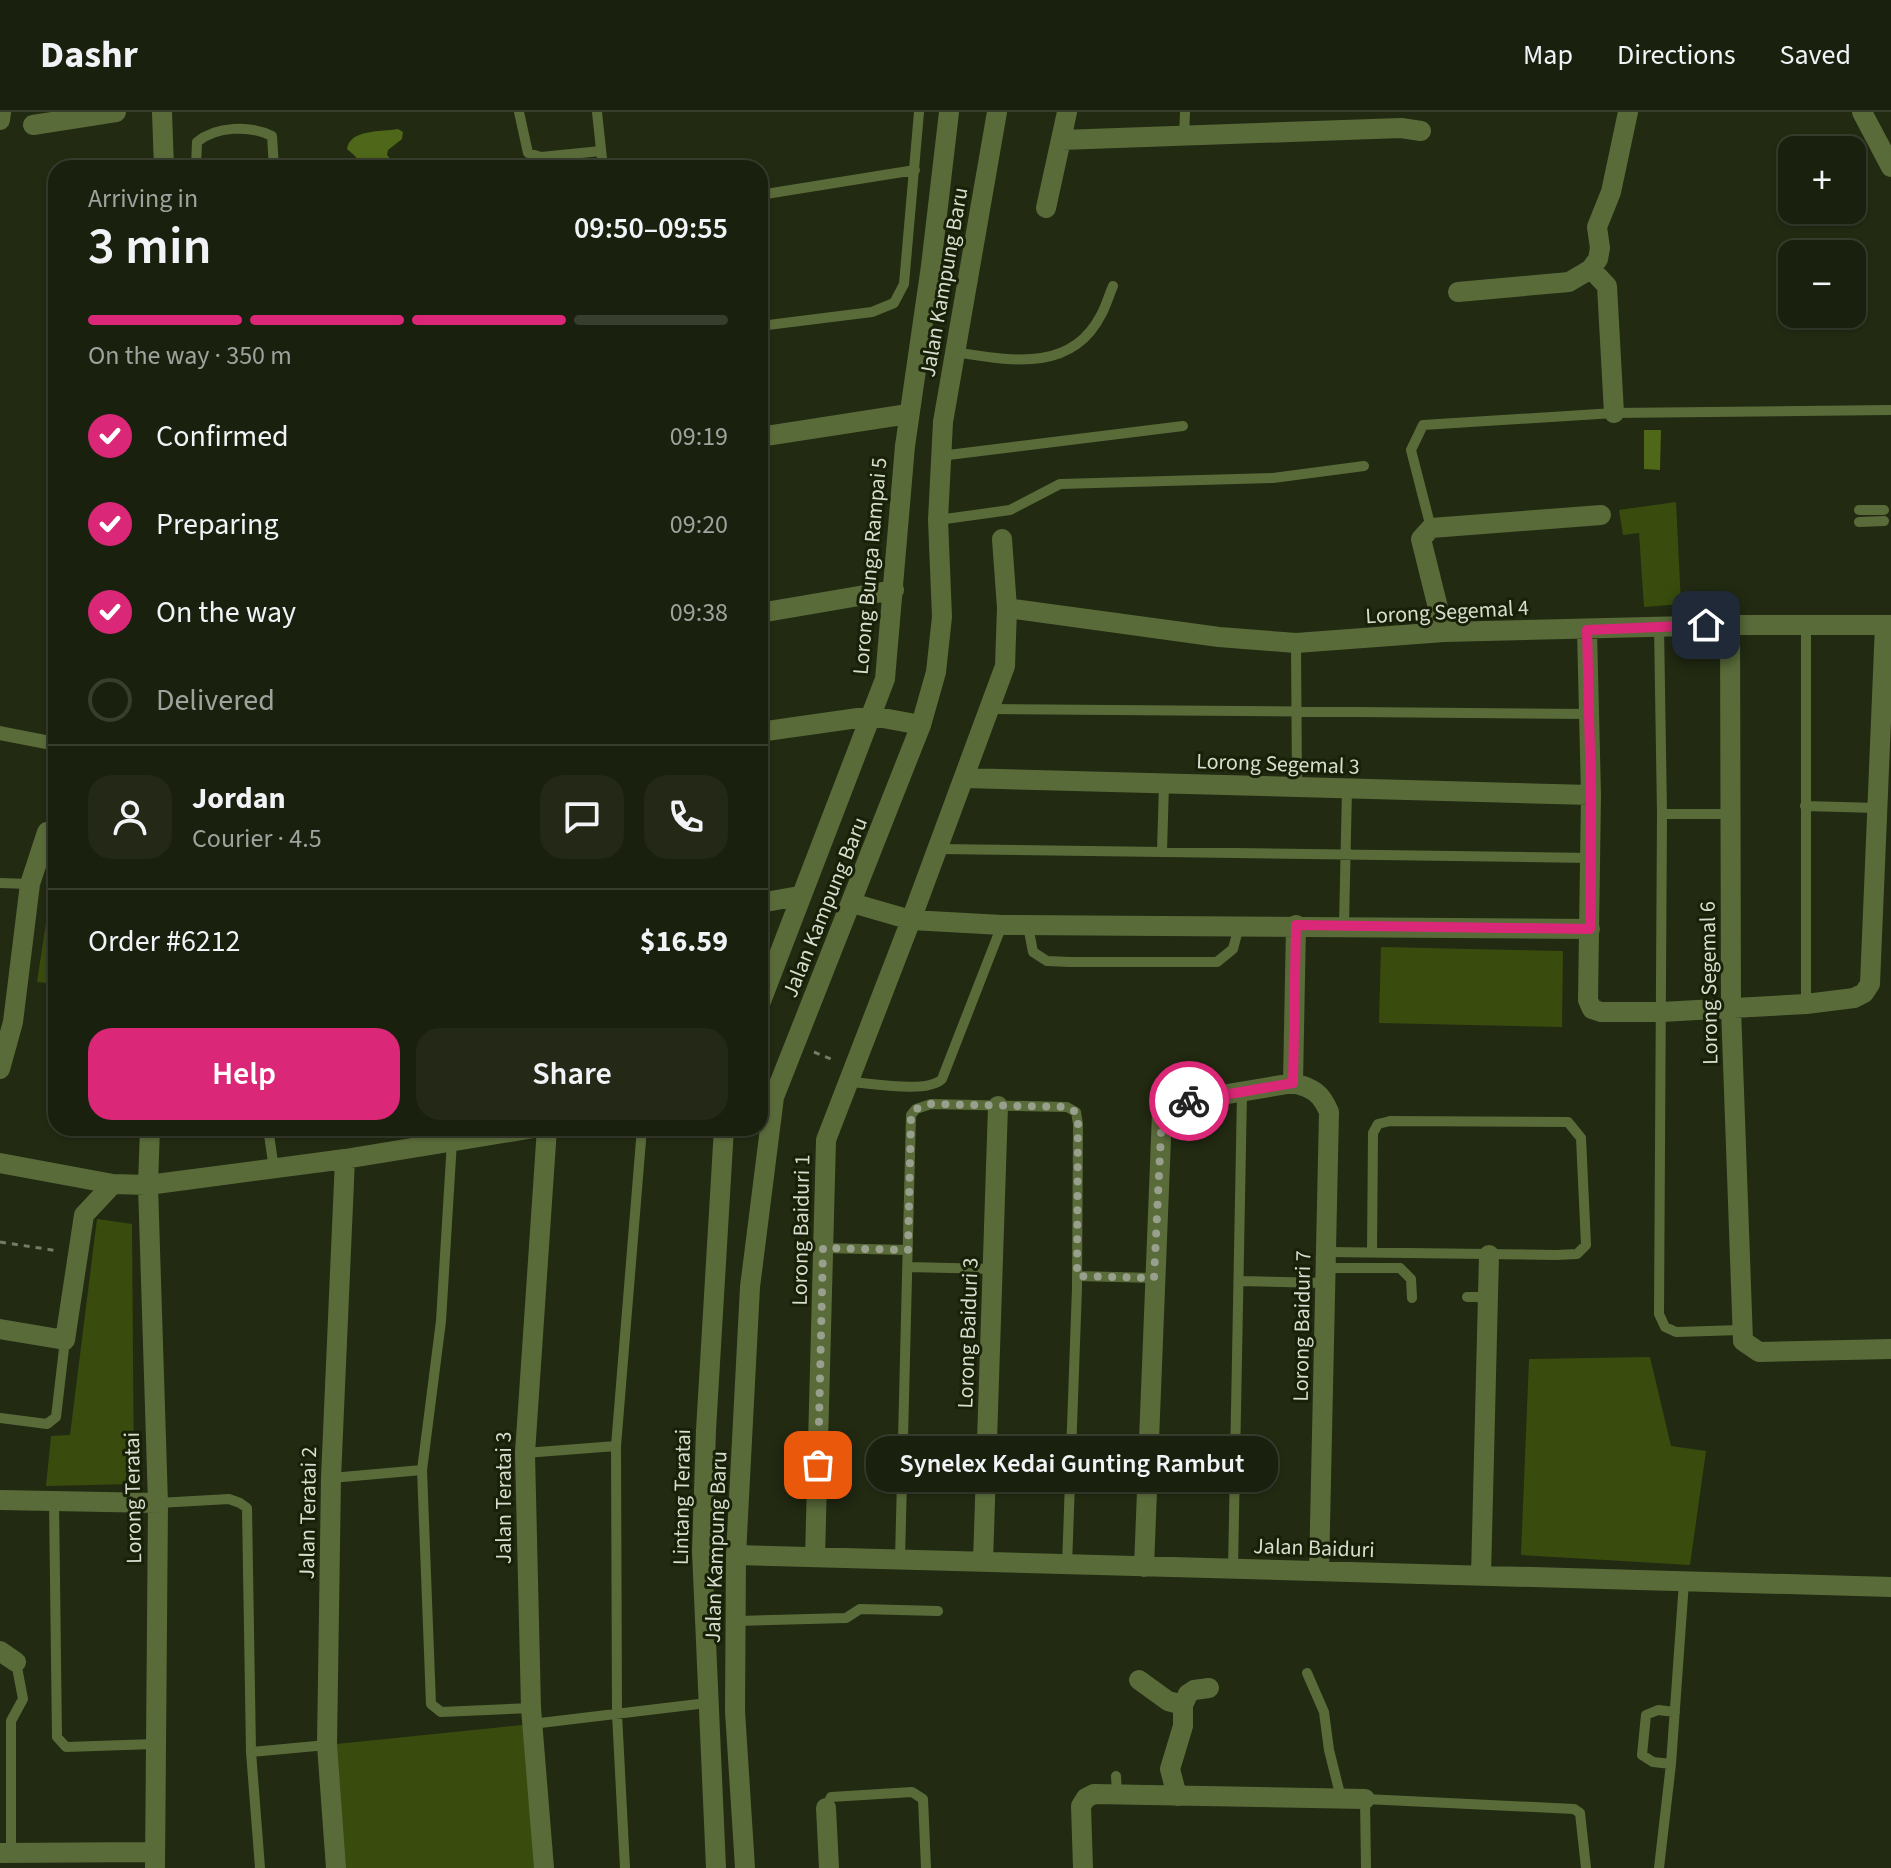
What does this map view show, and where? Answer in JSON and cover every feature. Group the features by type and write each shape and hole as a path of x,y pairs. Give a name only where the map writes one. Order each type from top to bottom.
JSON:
{"street":[{"path":"0,120 1,112"},
{"path":"33,125 116,112"},
{"path":"162,112 164,160"},
{"name":"Lorong Bunga Rampai 5","path":"768,982 885,679 908,414 931,266 949,112"},
{"name":"Jalan Kampung Baru","path":"768,1095 795,1045 852,903 921,725 936,672 942,617 938,520 940,456 954,352 997,112"},
{"path":"1046,208 1067,112"},
{"path":"1458,292 1569,282 1591,269 1598,259 1597,227 1611,192 1628,112"},
{"path":"1862,112 1891,167"},
{"path":"1061,140 1401,128 1421,131"},
{"path":"1591,269 1607,286 1614,413"},
{"path":"768,436 908,414"},
{"path":"1444,632 1421,539 1431,528 1601,515"},
{"path":"911,920 1005,666 1007,608 1002,539"},
{"path":"768,612 894,590"},
{"name":"Lorong Segemal 4","path":"1007,608 1219,637 1296,643 1444,632 1659,626 1888,625"},
{"name":"Lorong Segemal 6","path":"1730,625 1731,1008 1742,1336"},
{"path":"1587,630 1591,795 1588,1000 1592,1009 1601,1012 1661,1012 1806,1004 1854,998 1864,993 1870,984 1888,625"},
{"path":"768,731 872,716 921,725"},
{"path":"0,733 48,742"},
{"name":"Lorong Segemal 3","path":"965,778 1591,795"},
{"path":"1,1063 13,1022 30,884 47,832"},
{"path":"768,902 799,896"},
{"path":"852,903 911,920 1028,926 1344,925 1590,929"},
{"name":"Lorong Baiduri 1","path":"815,1558 826,1140 911,920"},
{"path":"1144,1567 1162,1113 1174,1103 1303,1085 1296,925"},
{"name":"Lorong Baiduri 7","path":"1303,1085 1322,1097 1329,1112 1319,1572"},
{"name":"Lorong Baiduri 3","path":"983,1562 998,1106"},
{"name":"Lorong Teratai","path":"150,1136 148,1185 158,1503 155,1860"},
{"path":"0,1163 113,1184 148,1185 345,1159 447,1136"},
{"name":"Jalan Teratai 3","path":"544,1868 531,1716 525,1453 546,1136"},
{"name":"Lintang Teratai","path":"716,1868 707,1703 703,1536 706,1430 724,1136"},
{"name":"Jalan Kampung Baru","path":"745,1868 735,1711 736,1555 750,1287 764,1136"},
{"name":"Jalan Teratai 2","path":"336,1868 327,1745 331,1478 345,1159"},
{"path":"0,1329 65,1340 84,1215 113,1184"},
{"path":"1481,1576 1489,1255"},
{"path":"1742,1336 1759,1352 1891,1349"},
{"path":"0,1500 158,1503"},
{"name":"Jalan Baiduri","path":"736,1555 1891,1587"},
{"path":"1139,1680 1168,1701 1183,1705"},
{"path":"1177,1796 1170,1769 1183,1726 1183,1705 1188,1694 1194,1690 1209,1688"},
{"path":"1146,1796 1149,1786 1170,1769"},
{"path":"1083,1868 1081,1806 1086,1798 1117,1785 1146,1796 1365,1799"},
{"path":"826,1808 829,1868"},
{"path":"5,1853 155,1860"}],"lane":[{"path":"519,112 528,153 541,157 601,151"},
{"path":"597,112 602,160"},
{"path":"768,325 872,312 894,303 904,284 919,112"},
{"path":"1184,137 1185,112"},
{"path":"196,160 197,142 208,133 256,128 272,136 274,160"},
{"path":"768,194 915,170"},
{"path":"954,352 994,358 1048,359 1078,345 1100,317 1113,286"},
{"path":"1431,528 1411,450 1423,425 1614,413 1891,410"},
{"path":"940,456 1183,426"},
{"path":"938,520 1010,510 1060,484 1273,478 1364,466"},
{"path":"1859,510 1889,515"},
{"path":"1859,522 1889,515"},
{"path":"1806,624 1806,1004"},
{"path":"1659,626 1662,814 1659,1314 1665,1327 1676,1332 1742,1336"},
{"path":"1296,643 1297,787"},
{"path":"990,709 1590,714"},
{"path":"1162,851 1164,784"},
{"path":"1344,925 1347,789"},
{"path":"1805,806 1877,808"},
{"path":"1662,814 1730,814"},
{"path":"938,849 1591,858"},
{"path":"0,883 30,884"},
{"path":"852,1075 917,1087 936,1085 942,1079 1002,925"},
{"path":"1028,926 1033,952 1047,961 1217,962 1233,949 1239,925"},
{"path":"1233,1569 1242,1093"},
{"path":"900,1560 911,1115 916,1109 931,1104 1067,1107 1076,1112 1078,1124 1077,1276 1067,1565"},
{"path":"1327,1268 1372,1253 1577,1254 1586,1245 1581,1138 1568,1122 1390,1121 1378,1124 1373,1133 1372,1253"},
{"path":"269,1136 274,1169"},
{"path":"451,1136 441,1321 422,1470 431,1704 441,1712 531,1716 617,1714 707,1703"},
{"path":"625,1868 617,1714 616,1446 641,1136"},
{"path":"823,1248 908,1250"},
{"path":"908,1267 993,1269"},
{"path":"1240,1281 1327,1268 1400,1268 1411,1279 1412,1298"},
{"path":"1077,1276 1154,1278"},
{"path":"1467,1297 1489,1297"},
{"path":"0,1418 47,1424 56,1417 65,1340"},
{"path":"525,1453 616,1446"},
{"path":"331,1478 422,1470"},
{"path":"158,1503 229,1499 247,1508 251,1752 260,1868"},
{"path":"54,1501 57,1737 66,1747 155,1744"},
{"path":"1659,1868 1671,1764 1684,1582"},
{"path":"736,1621 846,1618 860,1609 938,1611"},
{"path":"5,1853 11,1721 23,1699 8,1657"},
{"path":"1307,1673 1324,1712 1329,1750 1341,1798"},
{"path":"1671,1764 1653,1762 1642,1755 1646,1715 1658,1710 1675,1712"},
{"path":"251,1752 327,1745"},
{"path":"826,1808 831,1797 912,1792 923,1799 926,1868"},
{"path":"1366,1868 1365,1799 1574,1809 1583,1821 1586,1868"}],"path":[{"path":"795,1045 852,1075"},
{"path":"0,1242 78,1254"}],"shaded area":[{"path":"398,129 403,132 402,139 388,150 387,155 391,160 357,160 347,149 349,143 367,133"},
{"path":"1644,430 1661,430 1660,470 1644,469"},
{"path":"1676,502 1681,604 1644,607 1639,533 1623,535 1619,510"},
{"path":"48,910 48,983 37,982"},
{"path":"1381,947 1563,951 1562,1027 1379,1023"},
{"path":"97,1219 132,1224 134,1484 46,1486 51,1436 70,1435"},
{"path":"1650,1357 1671,1446 1706,1451 1690,1565 1521,1555 1529,1359"},
{"path":"532,1724 540,1868 336,1868 327,1745"}],"way so far":[{"path":"818,1465 823,1248 908,1250 911,1115 916,1109 931,1104 1067,1107 1076,1112 1077,1276 1154,1278 1162,1113 1174,1103 1189,1101"}],"place":[{"name":"Synelex Kedai Gunting Rambut","path":"818,1465"}],"route":[{"path":"1189,1101 1293,1083 1296,925 1590,929 1587,630 1706,625"}]}
